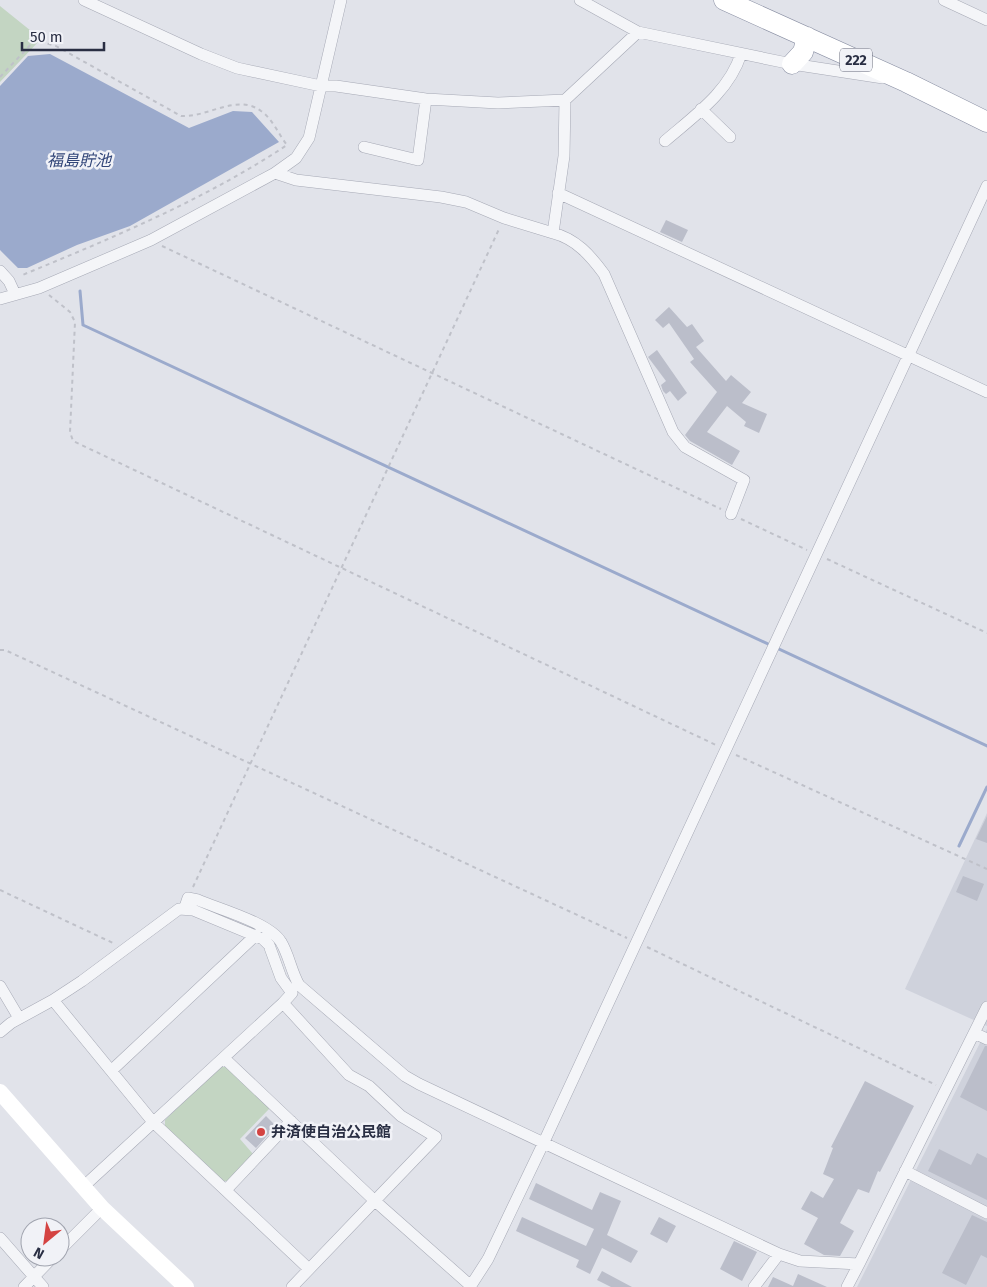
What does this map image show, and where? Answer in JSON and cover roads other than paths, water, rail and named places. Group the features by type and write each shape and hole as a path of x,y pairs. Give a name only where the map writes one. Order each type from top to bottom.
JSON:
{"highway":[{"name":"222","path":"724,0 906,82 987,122"},
{"path":"792,64 803,52 806,37"}],"street":[{"path":"84,0 237,68 321,86 336,86 426,99 498,103 566,100 638,32"},
{"path":"0,299 39,288 151,240 275,173 296,158 309,138 341,0"},
{"path":"580,0 638,32 792,64 906,82"},
{"path":"944,0 987,20"},
{"path":"665,142 718,94 736,71 741,54"},
{"path":"364,147 418,160 426,99"},
{"path":"553,233 564,156 566,100"},
{"path":"701,109 730,138"},
{"path":"275,173 296,180 441,197 466,202 504,218 565,236 588,252 604,274 678,440 685,447 744,480 731,514"},
{"path":"224,1058 375,1201 470,1287 488,1259 543,1144 987,186"},
{"path":"558,193 987,392"},
{"path":"0,271 9,281 15,294"},
{"path":"83,1187 292,994 281,978 269,945 256,935 187,903"},
{"path":"0,1032 19,1018 53,1000 82,981 187,903"},
{"path":"187,903 269,929 281,942 292,973 299,985 405,1076 419,1084 779,1254 800,1261 858,1264"},
{"path":"112,1070 256,935"},
{"path":"0,986 19,1018"},
{"path":"53,1000 154,1122 309,1269"},
{"path":"283,1003 349,1074 369,1086 401,1116 436,1137 292,1287"},
{"path":"847,1287 987,1007"},
{"path":"974,1033 987,1039"},
{"path":"0,1092 102,1208 186,1287"},
{"path":"226,1190 291,1121"},
{"path":"905,1171 987,1213"},
{"path":"70,1240 102,1208"},
{"path":"0,1238 32,1277 43,1287"},
{"path":"754,1287 779,1254"},
{"path":"24,1287 42,1267"}],"water":[{"name":"福島貯池","path":"50,54 189,128 233,111 252,112 279,142 130,226 77,245 27,268 18,268 0,250 0,86 28,56"}],"waterway":[{"path":"80,291 83,325 987,746"},
{"path":"959,846 987,787"}],"place":[{"name":"弁済使自治公民館","path":"261,1132"}]}
